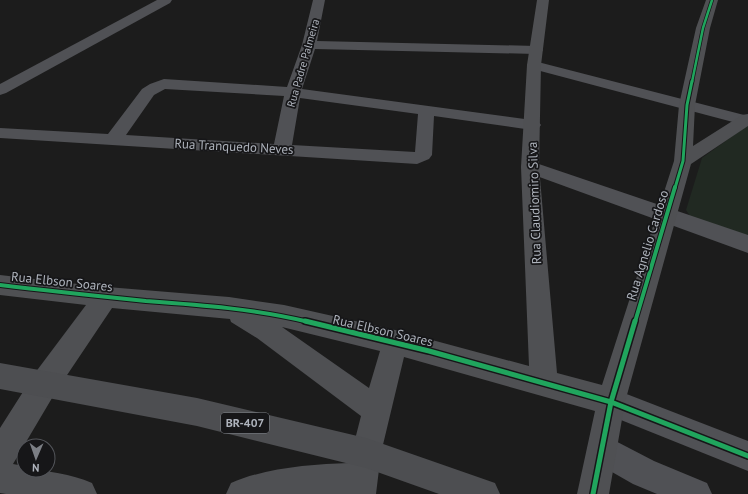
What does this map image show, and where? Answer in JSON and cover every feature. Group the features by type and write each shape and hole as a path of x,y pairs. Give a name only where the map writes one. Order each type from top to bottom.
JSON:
{"main road":[{"name":"BR-407","path":"0,376 45,383 197,412 363,475 484,494"}],"street":[{"path":"0,90 166,0"},
{"name":"Rua Padre Palmeira","path":"282,149 293,92 309,45 319,0"},
{"name":"Rua Claudiomiro Silva","path":"543,0 535,57 530,167 544,383"},
{"name":"Rua Agnelio Cardoso","path":"593,494 612,402 683,161 687,105 703,28 712,0"},
{"path":"309,45 535,57 687,105 747,120"},
{"path":"113,140 148,92 155,87 164,84 293,92 532,125"},
{"name":"Rua Tranquedo Neves","path":"0,133 417,158 423,155 424,150 426,111"},
{"path":"683,161 747,120"},
{"path":"530,167 748,244"},
{"name":"Rua Elbson Soares","path":"0,285 229,308 284,316 395,342 612,402 748,456"},
{"path":"0,456 45,383 107,296"},
{"path":"229,308 266,330 378,411"},
{"path":"242,494 310,480 363,475 395,342"},
{"path":"602,449 644,474 696,494"},
{"path":"0,477 81,494"}],"shaded area":[{"path":"748,125 748,238 690,216 686,210 702,158"}],"cycle path":[{"path":"593,494 611,402 683,161 687,105 703,28 712,0"},
{"path":"0,285 95,296 229,308 284,316 429,351 611,402 748,456"}]}
